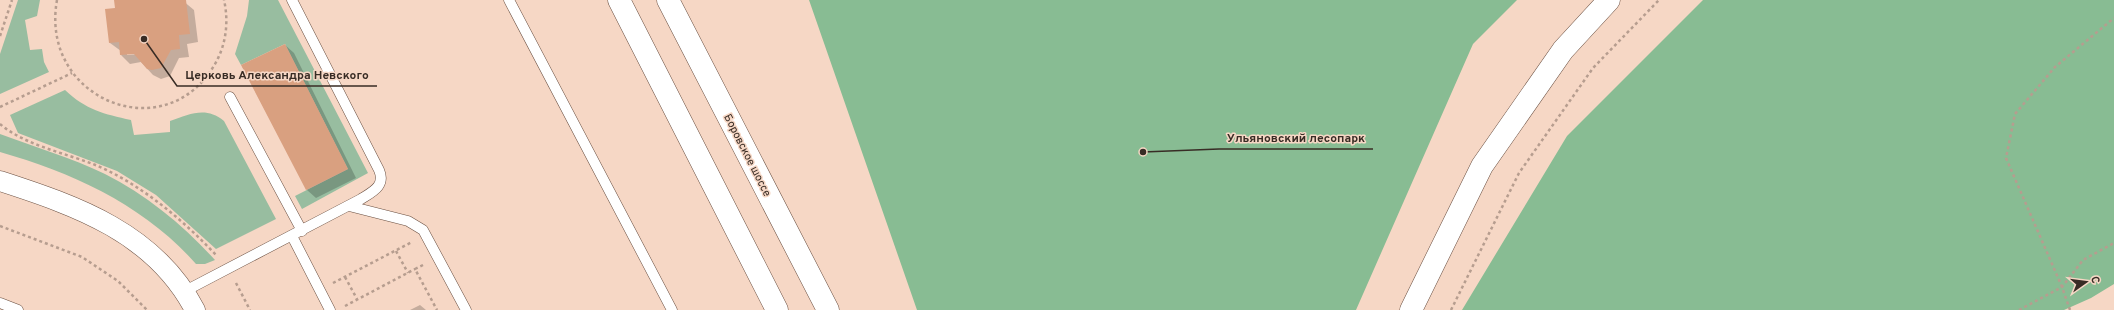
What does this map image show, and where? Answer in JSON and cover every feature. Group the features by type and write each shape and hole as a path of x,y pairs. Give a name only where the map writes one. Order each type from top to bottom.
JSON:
{"main road":[{"path":"619,0 777,310"},
{"name":"Боровское шоссе","path":"668,0 828,310"},
{"path":"1411,310 1482,166 1563,50 1609,0"}],"street":[{"path":"0,181 40,194 116,228 151,253 185,291 195,310"}],"lane":[{"path":"185,291 349,206 374,191 381,184 382,176 292,0"},
{"path":"509,0 672,310"},
{"path":"230,97 302,231"},
{"path":"349,206 416,224 427,235 466,310"},
{"path":"292,236 330,310"},
{"path":"0,303 18,310"}],"path":[{"path":"0,36 12,0"},
{"path":"57,0 55,19 57,41 61,55 72,73 87,89 112,102 140,108 157,106 187,94 211,71 219,56 227,24 224,0"},
{"path":"1451,310 1519,173 1593,68 1658,0"},
{"path":"2070,310 2062,287 2006,158 2015,114 2055,67 2114,18"},
{"path":"0,107 72,73"},
{"path":"0,124 13,135 98,166 141,190 192,232 228,269 250,310"},
{"path":"0,226 82,258 118,281 147,310"},
{"path":"320,290 427,235"},
{"path":"2019,310 2062,287 2083,260 2114,243"},
{"path":"396,251 408,273"},
{"path":"343,306 439,257"},
{"path":"415,269 436,310"},
{"path":"346,277 357,299"}],"green space":[{"path":"18,0 40,0 37,16 25,20 30,50 42,49 44,62 49,72 0,94 0,54"},
{"path":"249,0 278,0 368,173 302,209 295,196 348,169 285,44 241,65 235,54 247,16"},
{"path":"809,0 1517,0 1473,44 1356,310 917,310"},
{"path":"1703,0 2114,0 2114,284 2091,298 2064,310 1462,310 1567,136"},
{"path":"65,90 88,107 112,116 131,120 134,135 170,132 170,121 191,114 204,113 217,116 224,121 276,219 216,249 156,195 117,171 18,133 10,115"},
{"path":"0,134 80,163 121,182 150,201 178,223 215,260 205,264 196,264 176,243 154,225 107,194 55,170 0,152"}],"building":[{"path":"114,0 186,0 190,34 179,35 180,49 171,50 161,68 152,70 147,69 134,54 120,55 119,42 109,43 105,9 115,8"},
{"path":"285,44 348,169 306,190 241,65"}],"place":[{"name":"Церковь Александра Невского","path":"144,39"},
{"name":"Ульяновский лесопарк","path":"1143,152"}]}
